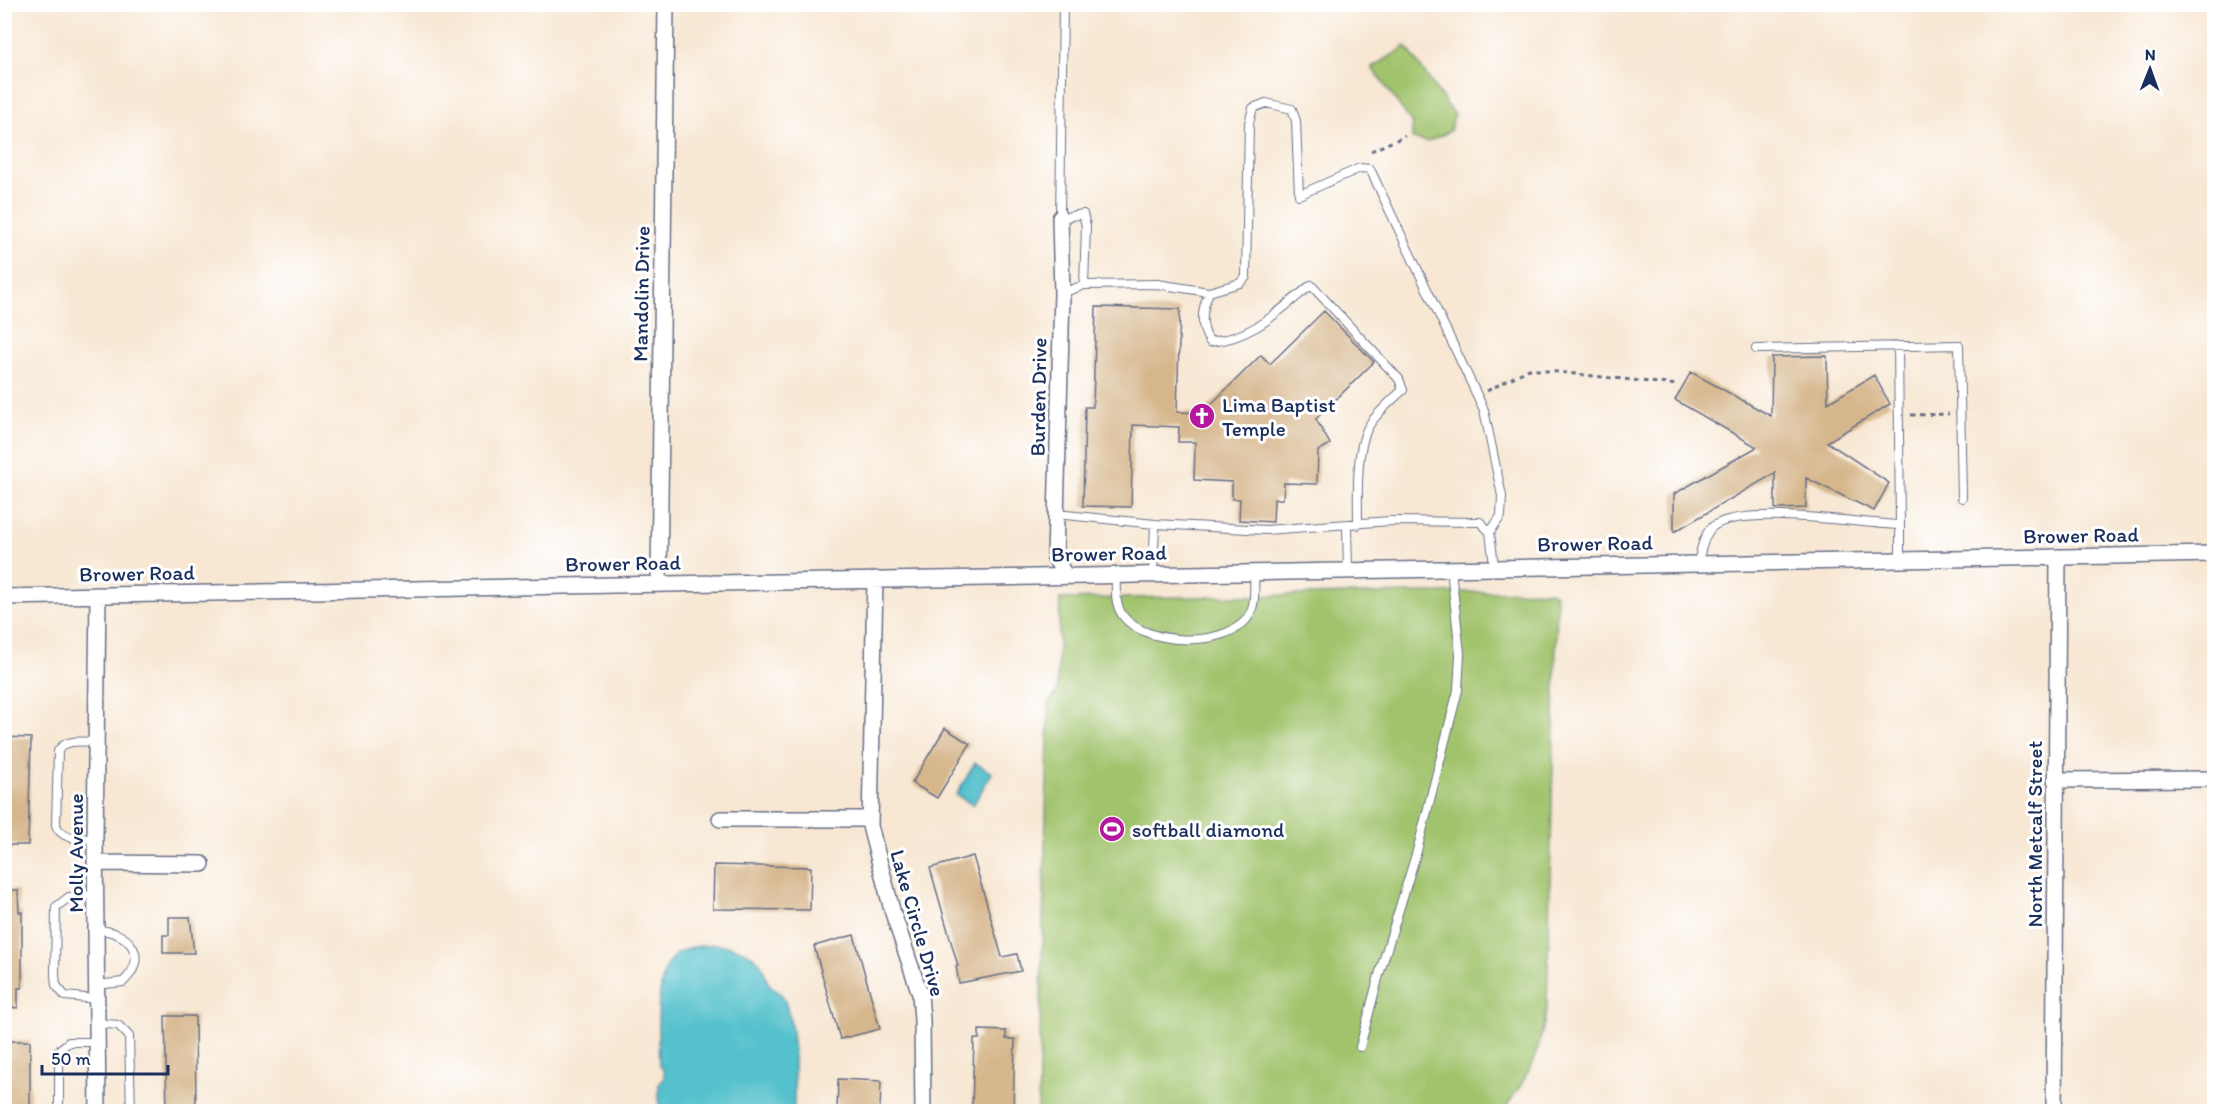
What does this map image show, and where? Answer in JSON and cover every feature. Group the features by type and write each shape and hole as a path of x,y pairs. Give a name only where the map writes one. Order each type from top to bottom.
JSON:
{"street":[{"name":"Mandolin Drive","path":"659,584 666,4"},
{"name":"Burden Drive","path":"1060,218 1062,293 1055,558 1065,575"},
{"name":"Brower Road","path":"4,597 1900,558 2214,554"},
{"name":"North Metcalf Street","path":"2054,1112 2058,557"},
{"name":"Lake Circle Drive","path":"875,579 873,783 869,819 892,910 920,994 923,1112"},
{"name":"Molly Avenue","path":"98,595 95,839 98,1112"},
{"path":"2055,780 2214,779"},
{"path":"720,819 869,819"},
{"path":"95,863 202,864"}],"lane":[{"path":"1063,4 1060,218 1083,214 1086,226 1084,285"},
{"path":"1062,293 1084,285 1157,284 1209,292 1240,283 1246,277 1249,123 1253,108 1266,103 1292,109 1296,121 1299,195 1360,168 1370,169 1477,395 1484,410 1502,495 1501,516 1490,532"},
{"path":"1209,292 1202,309 1204,333 1210,342 1230,341 1258,328 1311,285 1399,379 1403,390 1369,424 1363,444 1358,481 1358,525"},
{"path":"1756,349 1959,345 1962,498"},
{"path":"1898,346 1900,558"},
{"path":"1056,514 1155,524 1266,530 1347,526 1390,521 1480,522 1490,532 1494,566"},
{"path":"1698,562 1705,536 1713,527 1725,521 1767,517 1900,525"},
{"path":"1153,573 1155,524"},
{"path":"1347,526 1348,569"},
{"path":"1360,1047 1378,975 1417,851 1458,690 1460,654 1451,567"},
{"path":"1116,574 1119,609 1129,622 1156,635 1195,639 1231,631 1246,621 1253,602 1254,571"},
{"path":"95,839 66,837 60,833 56,825 58,751 61,746 71,742 96,742"},
{"path":"95,895 69,897 56,907 55,975 56,985 64,996 96,992 123,982 130,974 134,954 133,946 126,937 113,931 96,930"},
{"path":"97,1023 118,1025 129,1036 131,1112"},
{"path":"59,1112 59,1055 62,1046 69,1042 97,1042"}],"path":[{"path":"1371,151 1405,136"},
{"path":"1477,395 1529,369 1678,385"},
{"path":"1898,415 1960,414"}],"green space":[{"path":"1406,46 1454,115 1450,131 1428,142 1412,139 1412,123 1372,68"},
{"path":"1549,591 1555,594 1557,601 1547,1007 1537,1051 1521,1085 1503,1111 1038,1112 1049,702 1057,692 1060,599"}],"water":[{"path":"975,763 992,773 973,805 956,795"},
{"path":"715,944 736,948 755,957 763,968 769,984 783,997 793,1037 794,1111 659,1111 659,1084 664,1079 664,1071 659,1065 658,1022 664,973 670,961 678,953"}],"building":[{"name":"Lima Baptist Temple","path":"1096,307 1180,309 1177,412 1202,413 1261,355 1270,364 1324,311 1374,362 1316,419 1330,444 1318,451 1317,484 1284,483 1283,499 1274,499 1273,522 1239,520 1240,499 1232,499 1232,482 1194,480 1195,442 1178,442 1179,427 1133,425 1131,507 1083,506 1085,407 1093,407"},
{"path":"1827,356 1828,403 1874,375 1890,404 1827,442 1889,483 1874,511 1806,478 1806,508 1775,509 1775,473 1674,532 1674,494 1757,447 1675,400 1691,372 1771,416 1772,357"},
{"path":"945,728 970,744 937,798 912,783"},
{"path":"4,737 31,738 28,845 4,845"},
{"path":"973,856 1002,957 1017,954 1021,971 959,983 956,966 958,966 930,868"},
{"path":"714,865 811,867 810,910 713,909"},
{"path":"4,890 18,890 19,912 22,912 22,988 18,988 18,1008 4,1007"},
{"path":"169,917 190,917 194,953 163,953 163,935 169,935"},
{"path":"854,935 880,1029 840,1039 814,946"},
{"path":"165,1016 195,1016 196,1112 167,1112"},
{"path":"979,1030 1006,1031 1006,1039 1015,1039 1013,1112 972,1112 974,1039 979,1039"},
{"path":"4,1041 30,1041 30,1112 4,1112"},
{"path":"838,1079 881,1081 880,1112 837,1112"}],"place":[{"name":"Lima Baptist Temple","path":"1202,416"},
{"name":"softball diamond","path":"1112,829"}]}
